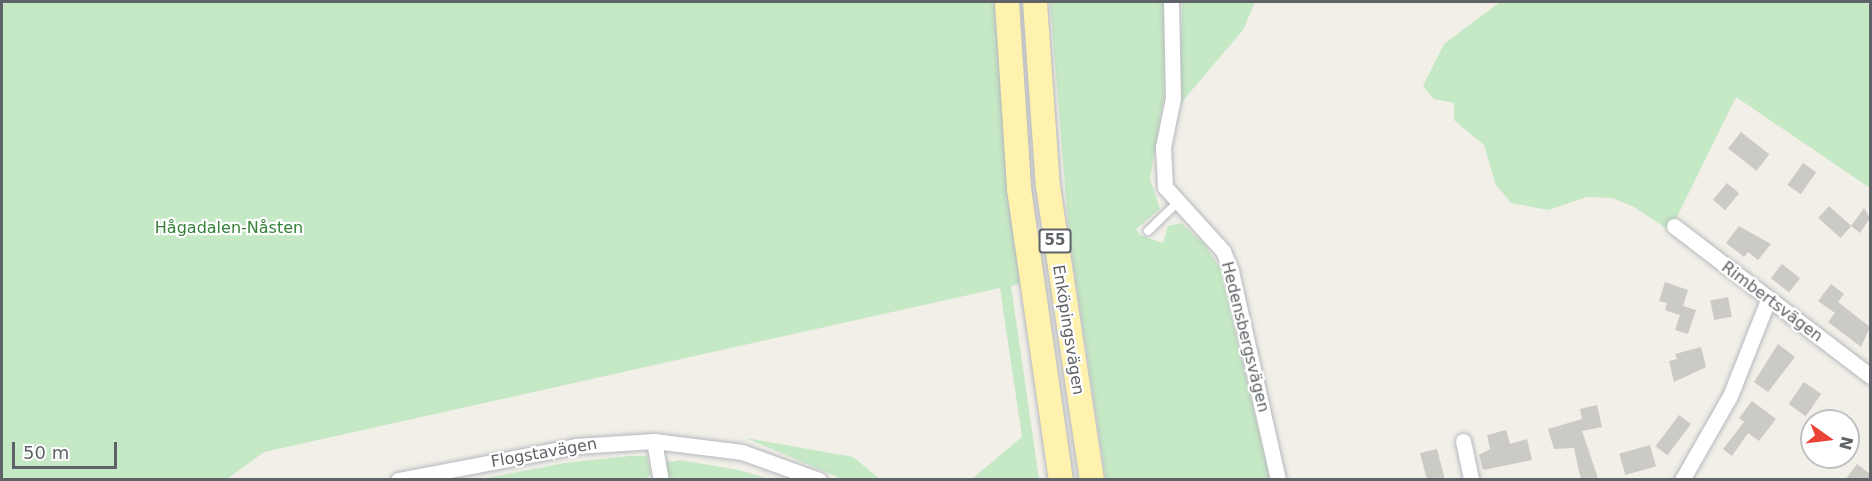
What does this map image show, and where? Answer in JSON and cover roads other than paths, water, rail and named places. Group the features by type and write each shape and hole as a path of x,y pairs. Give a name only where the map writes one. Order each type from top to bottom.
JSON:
{"main road":[{"name":"Enköpingsvägen","path":"1006,2 1019,189 1061,480"},
{"name":"Enköpingsvägen","path":"1035,2 1048,186 1092,480"}],"street":[{"name":"Hedensbergsvägen","path":"1171,2 1173,98 1161,170 1176,204 1223,251 1231,271 1278,480"},
{"name":"Rimbertsvägen","path":"1674,226 1870,376"},
{"path":"1682,480 1730,396 1768,300"},
{"path":"654,441 661,480"},
{"name":"Flogstavägen","path":"398,480 576,446 654,441 742,452 819,480"},
{"path":"1462,441 1471,480"}],"lane":[{"path":"1148,231 1176,204"}],"park label":[{"name":"Hågadalen-Nåsten","path":"229,228"}]}
